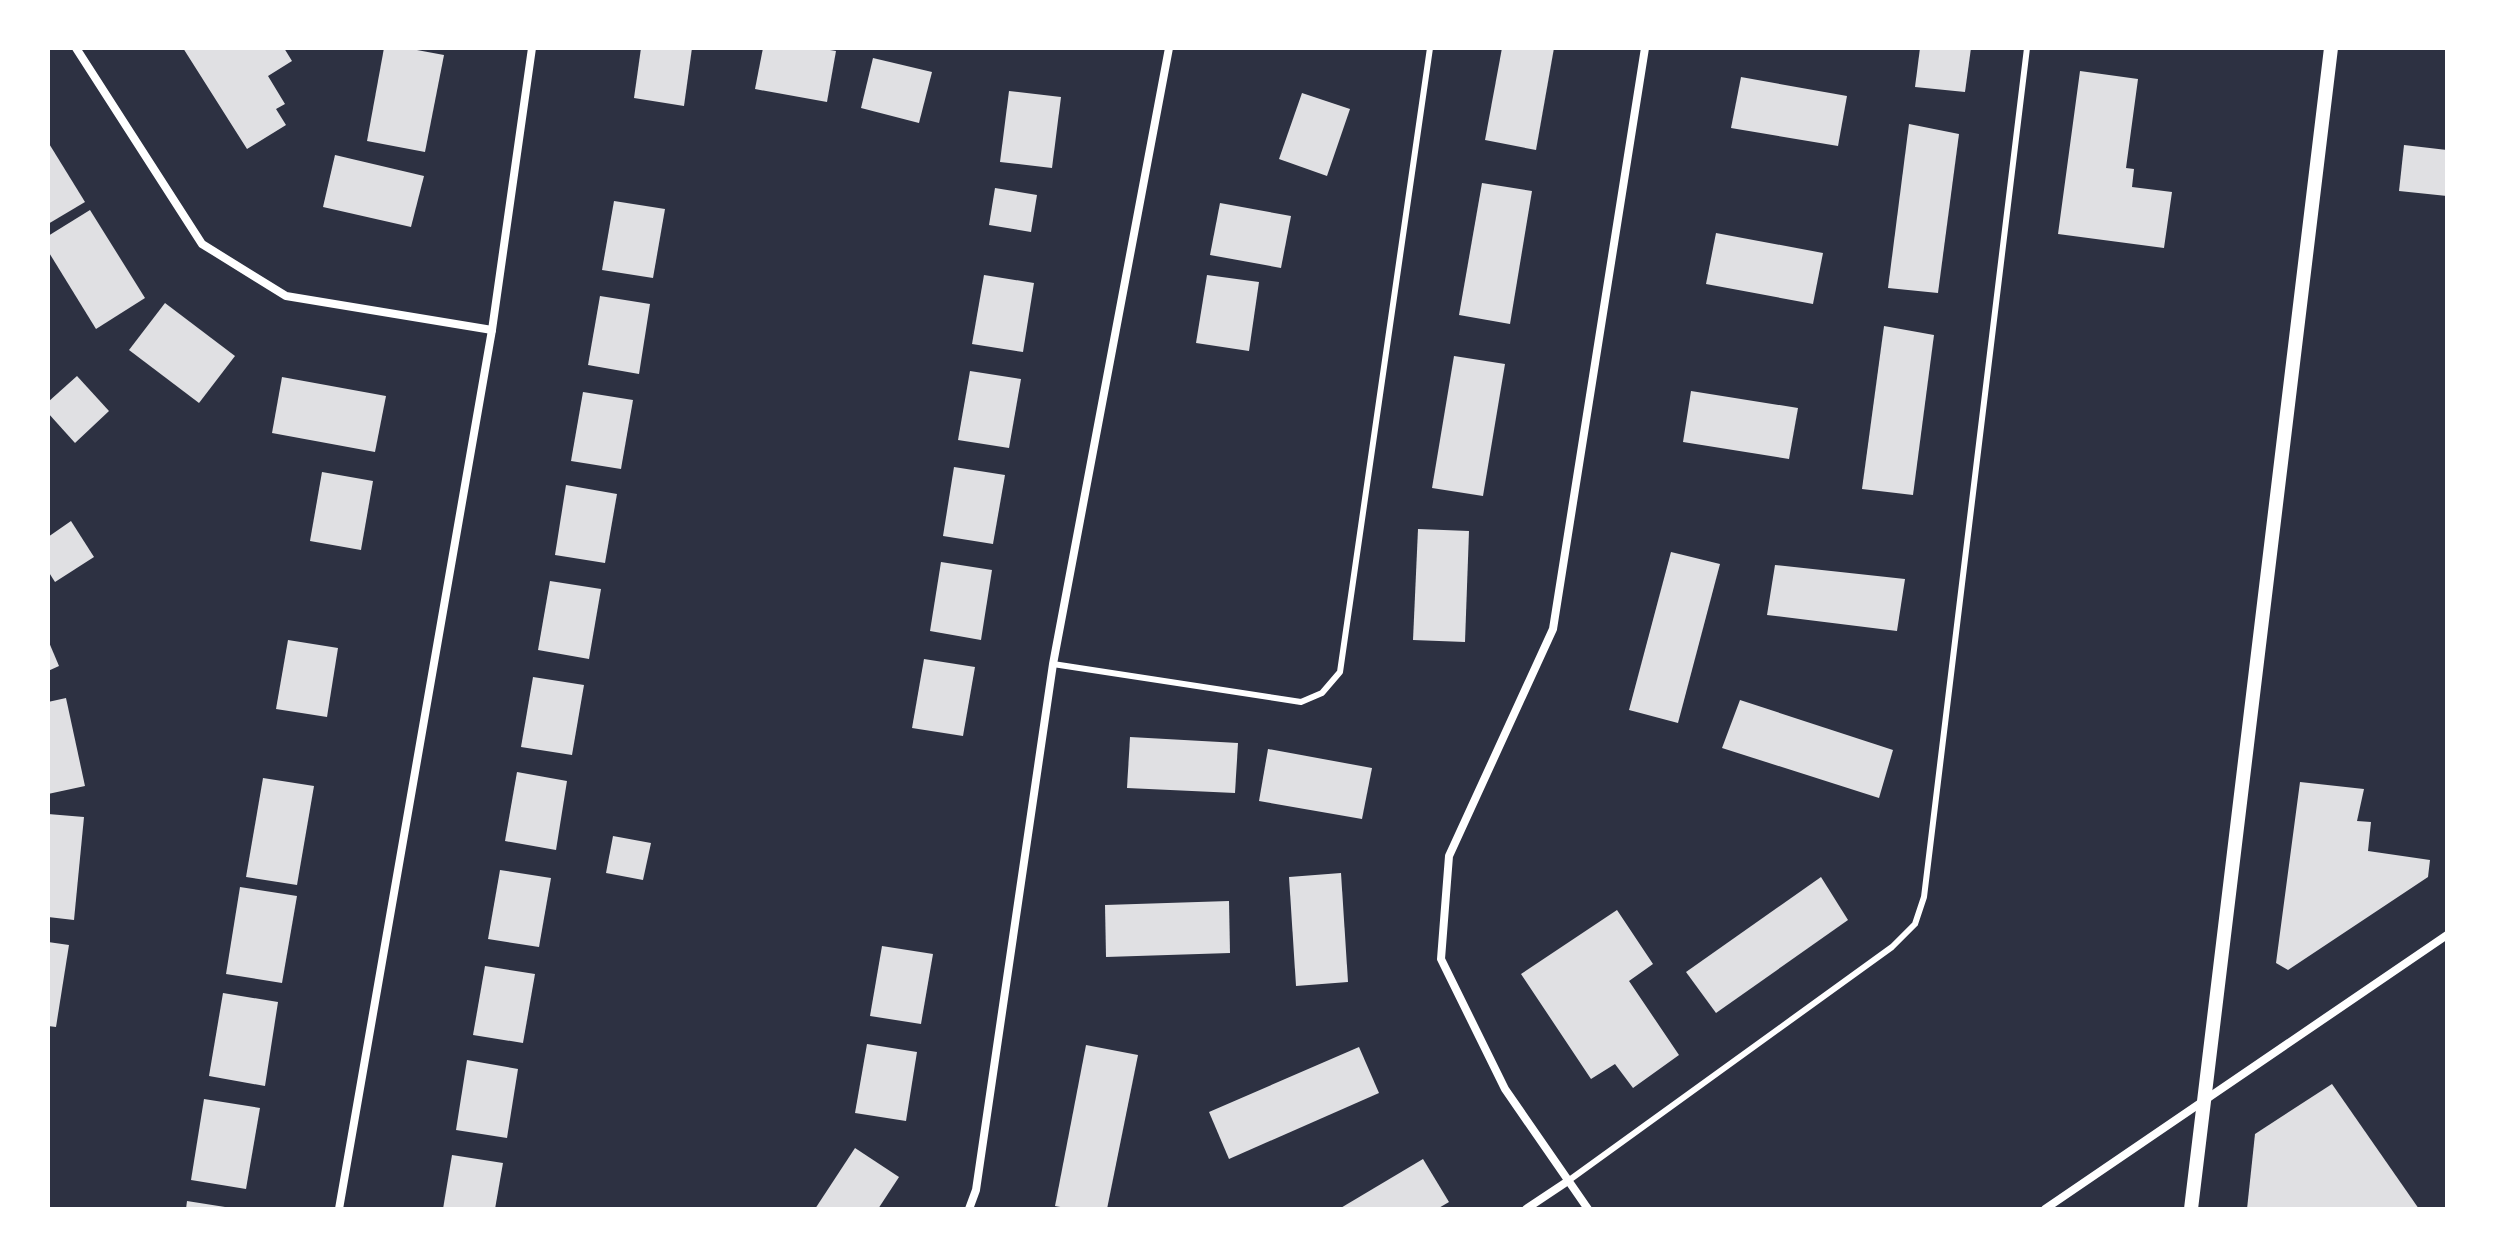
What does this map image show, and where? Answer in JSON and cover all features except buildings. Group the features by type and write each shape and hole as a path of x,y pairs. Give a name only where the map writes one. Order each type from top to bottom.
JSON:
{"street":[{"path":"76,48 202,244 286,296 492,330"},
{"path":"339,1209 492,330 532,48"},
{"path":"969,1209 976,1190 1053,664 1169,48"},
{"path":"1588,1209 1505,1089 1441,959 1449,856 1553,629 1645,48"},
{"path":"2191,1209 2331,48"},
{"path":"2045,1209 2447,935"},
{"path":"1526,1209 1568,1181"}],"lane":[{"path":"1053,664 1301,702 1322,693 1340,672 1430,48"},
{"path":"1568,1181 1892,947 1915,924 1924,897 2027,48"}]}
